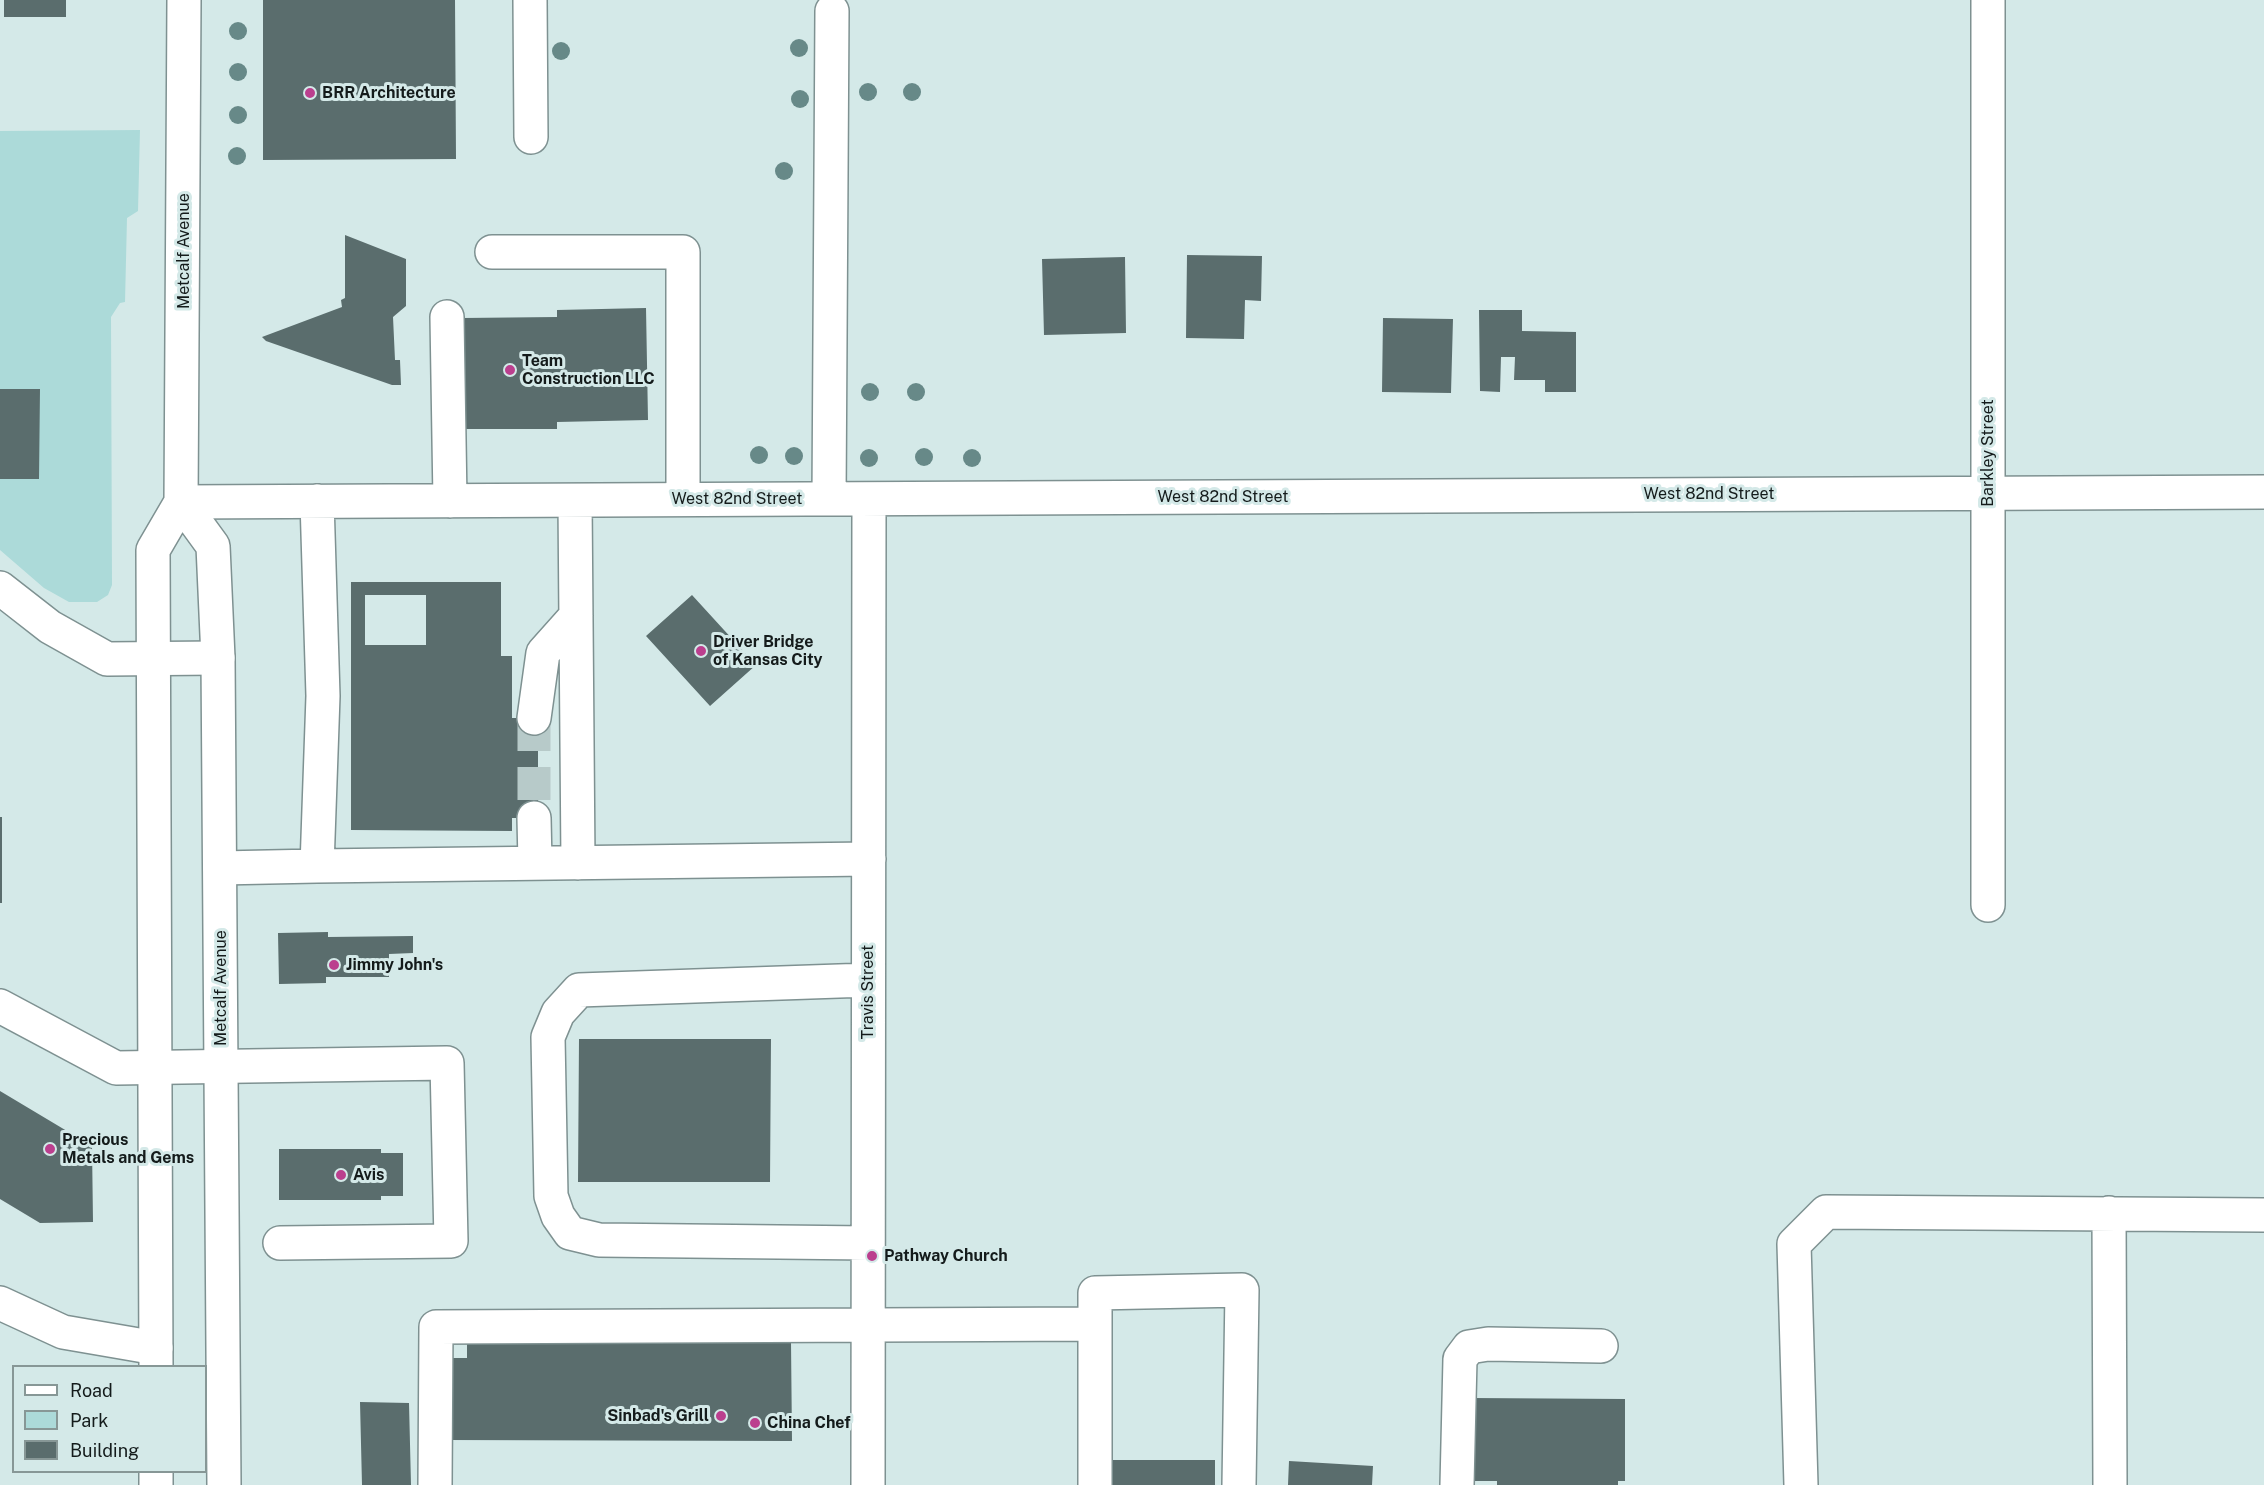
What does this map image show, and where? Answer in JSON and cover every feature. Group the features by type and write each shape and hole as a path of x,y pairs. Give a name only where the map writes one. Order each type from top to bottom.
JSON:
{"street":[{"name":"Metcalf Avenue","path":"156,1357 153,550 181,502 184,0"},
{"path":"530,0 531,137"},
{"name":"Barkley Street","path":"1988,0 1988,905"},
{"path":"829,499 832,11"},
{"path":"492,252 683,252 683,499"},
{"path":"447,317 450,501"},
{"name":"West 82nd Street","path":"181,502 2264,492"},
{"name":"Travis Street","path":"868,1485 869,499"},
{"path":"317,501 323,696 317,866"},
{"path":"575,501 578,863"},
{"name":"Metcalf Avenue","path":"181,502 213,546 218,658 224,1485"},
{"path":"0,588 50,627 107,659 153,656 218,658"},
{"path":"534,718 543,653 576,616"},
{"path":"534,818 534,863"},
{"path":"220,868 869,860"},
{"path":"868,980 579,990 558,1013 548,1037 551,1196 558,1216 570,1233 599,1240 868,1243"},
{"path":"0,1006 116,1068 447,1063 451,1241 280,1243"},
{"path":"1801,1485 1794,1244 1826,1212 2109,1212 2264,1215"},
{"path":"2109,1212 2110,1485"},
{"path":"1095,1485 1095,1293 1242,1290 1239,1485"},
{"path":"0,1303 63,1332 156,1357"},
{"path":"435,1485 436,1327 1095,1324"},
{"path":"1457,1485 1460,1359 1469,1347 1488,1344 1601,1346"}],"green space":[{"path":"140,130 138,211 127,218 125,302 120,303 111,317 112,585 108,595 97,602 69,602 44,588 0,550 0,131"}],"building":[{"path":"4,0 66,0 66,17 4,17"},
{"path":"263,0 455,0 456,159 263,160"},
{"path":"345,235 406,259 406,306 393,317 395,360 400,360 401,385 392,385 266,341 262,337 342,307 341,300 345,298"},
{"path":"1187,255 1262,256 1261,301 1245,300 1244,339 1186,338"},
{"path":"1125,257 1126,333 1044,335 1042,259"},
{"path":"646,308 648,420 557,422 557,429 463,429 463,318 557,317 557,310"},
{"path":"1479,310 1522,310 1522,331 1576,332 1576,392 1545,392 1545,380 1514,380 1515,357 1501,357 1500,392 1480,391"},
{"path":"1383,318 1453,319 1451,393 1382,392"},
{"path":"0,389 40,389 39,479 0,479"},
{"path":"351,582 501,582 501,656 512,656 512,718 538,718 538,818 512,818 512,831 351,830","holes":["365,595 426,595 426,645 365,645"]},
{"name":"Driver Bridge of Kansas City","path":"692,595 756,665 710,706 646,636"},
{"path":"0,817 2,817 2,903 0,903"},
{"name":"Jimmy John's","path":"328,932 328,937 413,936 413,953 389,954 389,977 326,977 326,983 279,984 278,933"},
{"path":"579,1039 771,1039 770,1182 578,1182"},
{"path":"0,1091 92,1146 93,1222 40,1223 0,1199"},
{"name":"Avis","path":"279,1149 381,1149 381,1153 403,1153 403,1196 381,1196 381,1200 279,1200"},
{"path":"467,1342 791,1342 792,1441 446,1440 447,1358 467,1358"},
{"path":"1471,1398 1625,1399 1625,1481 1618,1481 1618,1485 1497,1485 1497,1481 1471,1481"},
{"path":"360,1402 409,1403 411,1485 362,1485"},
{"path":"1107,1460 1215,1460 1215,1485 1107,1485"},
{"path":"1289,1461 1373,1466 1372,1485 1288,1485"}],"tunnel":[{"path":"534,718 534,818"}],"place":[{"name":"BRR Architecture","path":"310,93"},
{"name":"Team Construction LLC","path":"510,370"},
{"name":"Driver Bridge of Kansas City","path":"701,651"},
{"name":"Jimmy John's","path":"334,965"},
{"name":"Precious Metals and Gems","path":"50,1149"},
{"name":"Avis","path":"341,1175"},
{"name":"Pathway Church","path":"872,1256"},
{"name":"Sinbad's Grill","path":"721,1416"},
{"name":"China Chef","path":"755,1423"}]}
